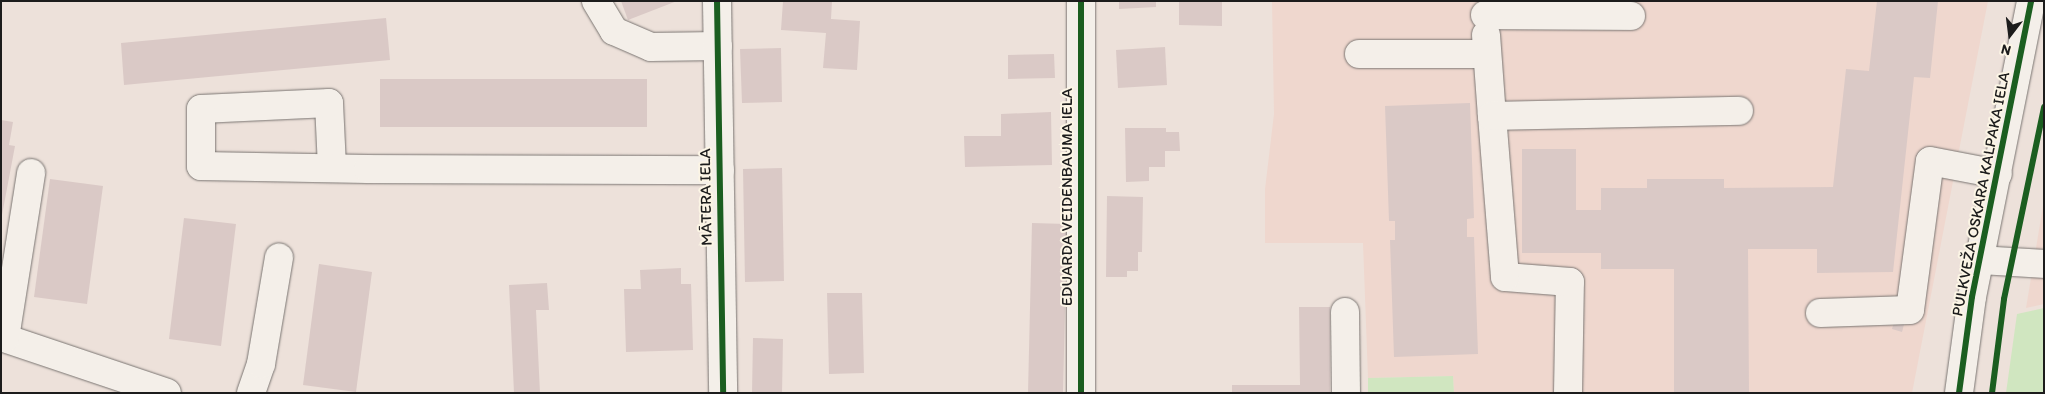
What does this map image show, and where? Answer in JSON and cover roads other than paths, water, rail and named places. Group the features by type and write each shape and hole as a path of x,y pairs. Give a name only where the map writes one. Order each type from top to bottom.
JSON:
{"street":[{"path":"596,1 614,31 651,47 718,46"},
{"name":"MĀTERA IELA","path":"717,1 723,393"},
{"name":"EDUARDA VEIDENBAUMA IELA","path":"1081,1 1081,393"},
{"name":"PULKVEŽA OSKARA KALPAKA IELA","path":"1959,393 1979,260 2032,1"},
{"path":"1568,393 1570,282 1505,277 1484,8 1631,16"},
{"path":"1359,54 1488,54"},
{"path":"332,168 329,103 201,109 200,166 332,168 720,170"},
{"path":"1492,116 1739,111"},
{"path":"1820,313 1910,310 1930,161 1998,174"},
{"path":"31,173 3,338 167,393"},
{"path":"251,393 261,364 279,258"},
{"path":"1979,260 2044,264"},
{"path":"1345,312 1346,393"}]}
